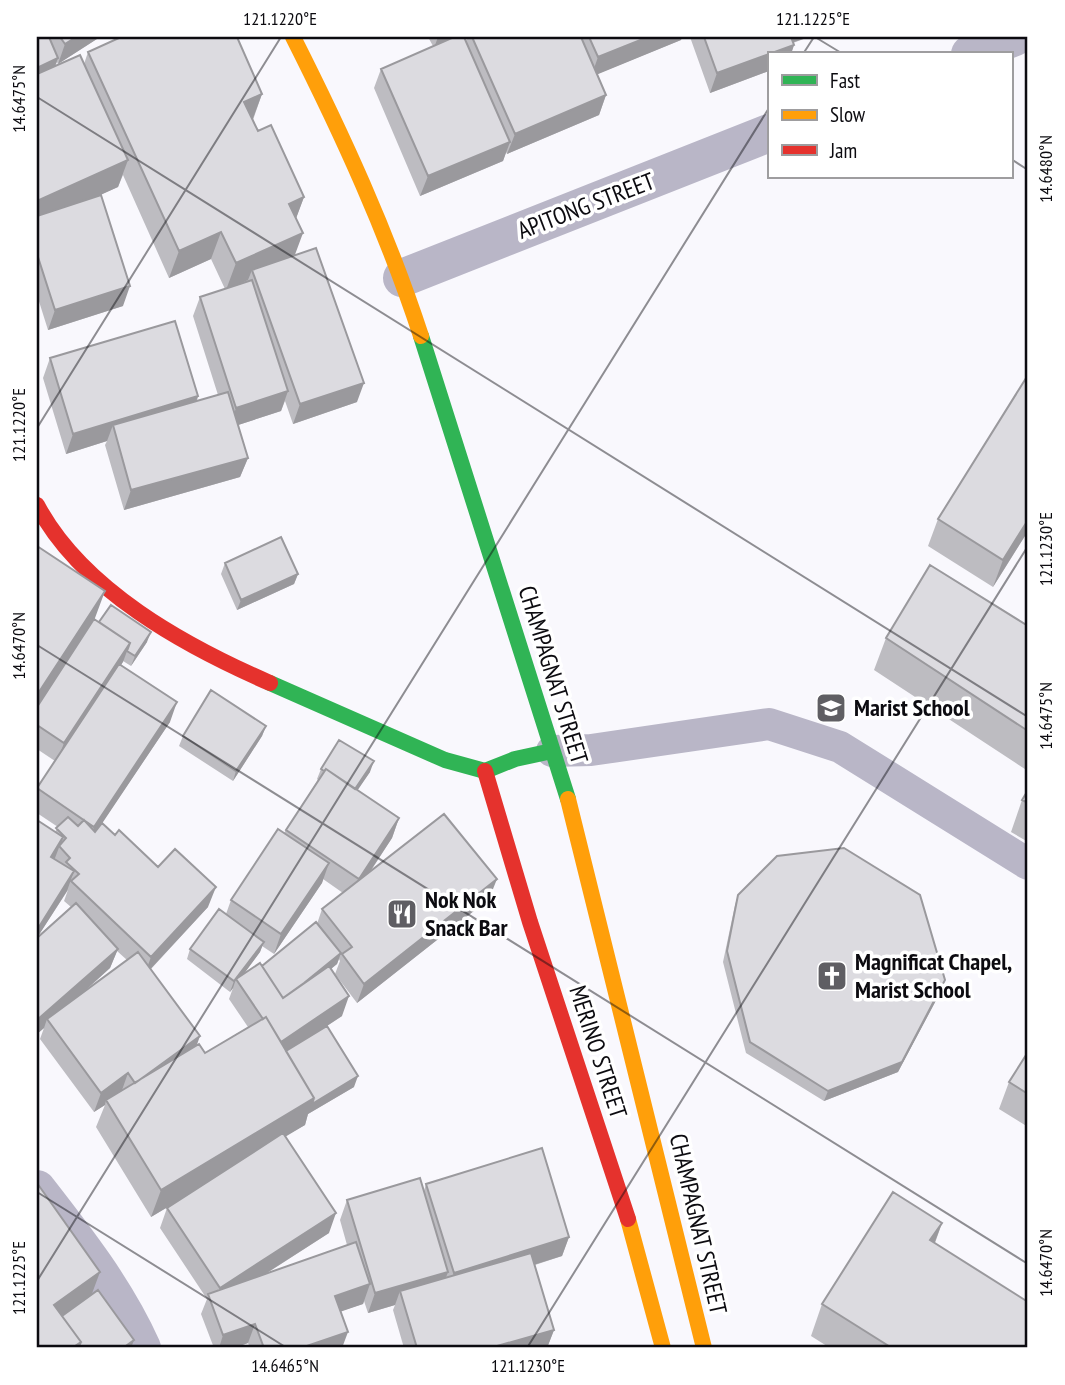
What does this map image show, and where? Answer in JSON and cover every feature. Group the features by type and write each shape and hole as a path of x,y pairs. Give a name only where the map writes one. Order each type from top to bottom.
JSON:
{"street":[{"name":"CHAMPAGNAT STREET","path":"293,37 338,126 402,278 503,588 581,843 704,1348"},
{"path":"975,52 1015,37"},
{"name":"APITONG STREET","path":"402,278 768,133"},
{"path":"37,505 53,535 134,611 245,672 445,760 485,771 515,759 552,751"},
{"name":"MERINO STREET","path":"485,771 507,855 583,1078 654,1300 663,1348"},
{"path":"37,1189 79,1242 131,1325 142,1348"}],"lane":[{"path":"552,751 591,750 769,724 840,747 1028,864"}],"building":[{"path":"37,37 49,37 58,58 37,68"},
{"path":"60,37 76,37 65,44"},
{"path":"121,37 237,37 262,94 244,102 258,131 271,125 304,197 289,204 303,233 236,263 221,232 179,251 88,52"},
{"path":"454,37 464,37 510,142 428,176 381,69"},
{"path":"472,37 581,37 606,95 515,134"},
{"path":"589,37 648,37 598,57"},
{"path":"704,37 791,37 794,45 768,52 768,54 717,73"},
{"path":"80,55 128,160 37,201 37,74"},
{"path":"101,195 130,286 55,310 37,254 37,216"},
{"path":"316,248 364,383 300,404 252,270"},
{"path":"252,280 288,391 236,408 200,297"},
{"path":"175,321 198,396 73,434 50,358"},
{"path":"1028,375 1028,520 1003,560 938,519"},
{"path":"228,392 248,458 131,490 113,425"},
{"path":"281,537 298,574 241,600 225,563"},
{"path":"37,546 105,591 37,695"},
{"path":"930,565 1028,626 1028,731 886,638"},
{"path":"111,605 151,632 135,656 127,651 130,643 99,622"},
{"path":"94,619 130,643 64,743 37,725 37,707"},
{"path":"119,664 177,702 94,827 37,788"},
{"path":"211,690 266,726 236,771 183,736"},
{"path":"339,740 374,761 355,789 326,769 321,769"},
{"path":"326,769 399,818 359,879 286,830"},
{"path":"1028,790 1028,803 1022,800"},
{"name":"Nok Nok Snack Bar","path":"444,814 497,879 364,984 342,954 352,947 322,909"},
{"path":"68,817 78,826 84,820 95,832 102,823 115,835 119,830 158,867 175,849 216,887 151,957 71,881 79,874 66,862 70,858 59,846 66,838 56,828"},
{"path":"37,820 63,837 51,857 74,871 37,930"},
{"path":"278,829 329,863 281,934 231,900"},
{"name":"Magnificat Chapel, Marist School","path":"844,848 920,895 945,980 902,1062 828,1091 750,1042 727,951 738,895 777,856"},
{"path":"76,903 118,949 37,1020 37,938"},
{"path":"219,909 264,942 234,981 190,949"},
{"path":"316,922 341,953 283,998 262,966"},
{"path":"138,952 200,1036 135,1083 128,1073 101,1093 47,1019"},
{"path":"260,963 283,998 329,966 349,996 281,1042 266,1017 263,1019 236,979"},
{"path":"266,1017 314,1098 161,1190 106,1100 199,1044 205,1053"},
{"path":"327,1026 358,1076 312,1104 314,1098 286,1051"},
{"path":"1028,1052 1028,1094 1009,1082"},
{"path":"283,1133 336,1213 220,1288 167,1208"},
{"path":"542,1148 569,1237 454,1273 426,1184"},
{"path":"420,1178 448,1272 375,1293 347,1200"},
{"path":"37,1183 100,1272 54,1305 81,1342 72,1348 37,1348"},
{"path":"893,1192 942,1223 930,1240 1028,1302 1028,1348 892,1348 822,1304"},
{"path":"356,1242 370,1284 335,1296 348,1332 301,1348 264,1348 255,1324 223,1335 208,1294"},
{"path":"531,1253 554,1330 490,1348 417,1348 400,1291"},
{"path":"98,1290 134,1340 123,1348 78,1348 81,1342 62,1316"}],"traffic: fast":[{"path":"421,336 568,799"},
{"path":"270,683 445,760 485,771 515,759 552,751"}],"traffic: slow":[{"path":"293,37 363,184 394,259 421,336"},
{"path":"568,799 704,1348"},
{"path":"628,1219 663,1348"}],"traffic: jam":[{"path":"37,505 56,536 80,563 138,612 204,652 270,683"},
{"path":"485,771 530,922 628,1219"}],"place":[{"name":"Marist School","path":"831,708"},
{"name":"Nok Nok Snack Bar","path":"402,914"},
{"name":"Magnificat Chapel, Marist School","path":"832,976"}]}
